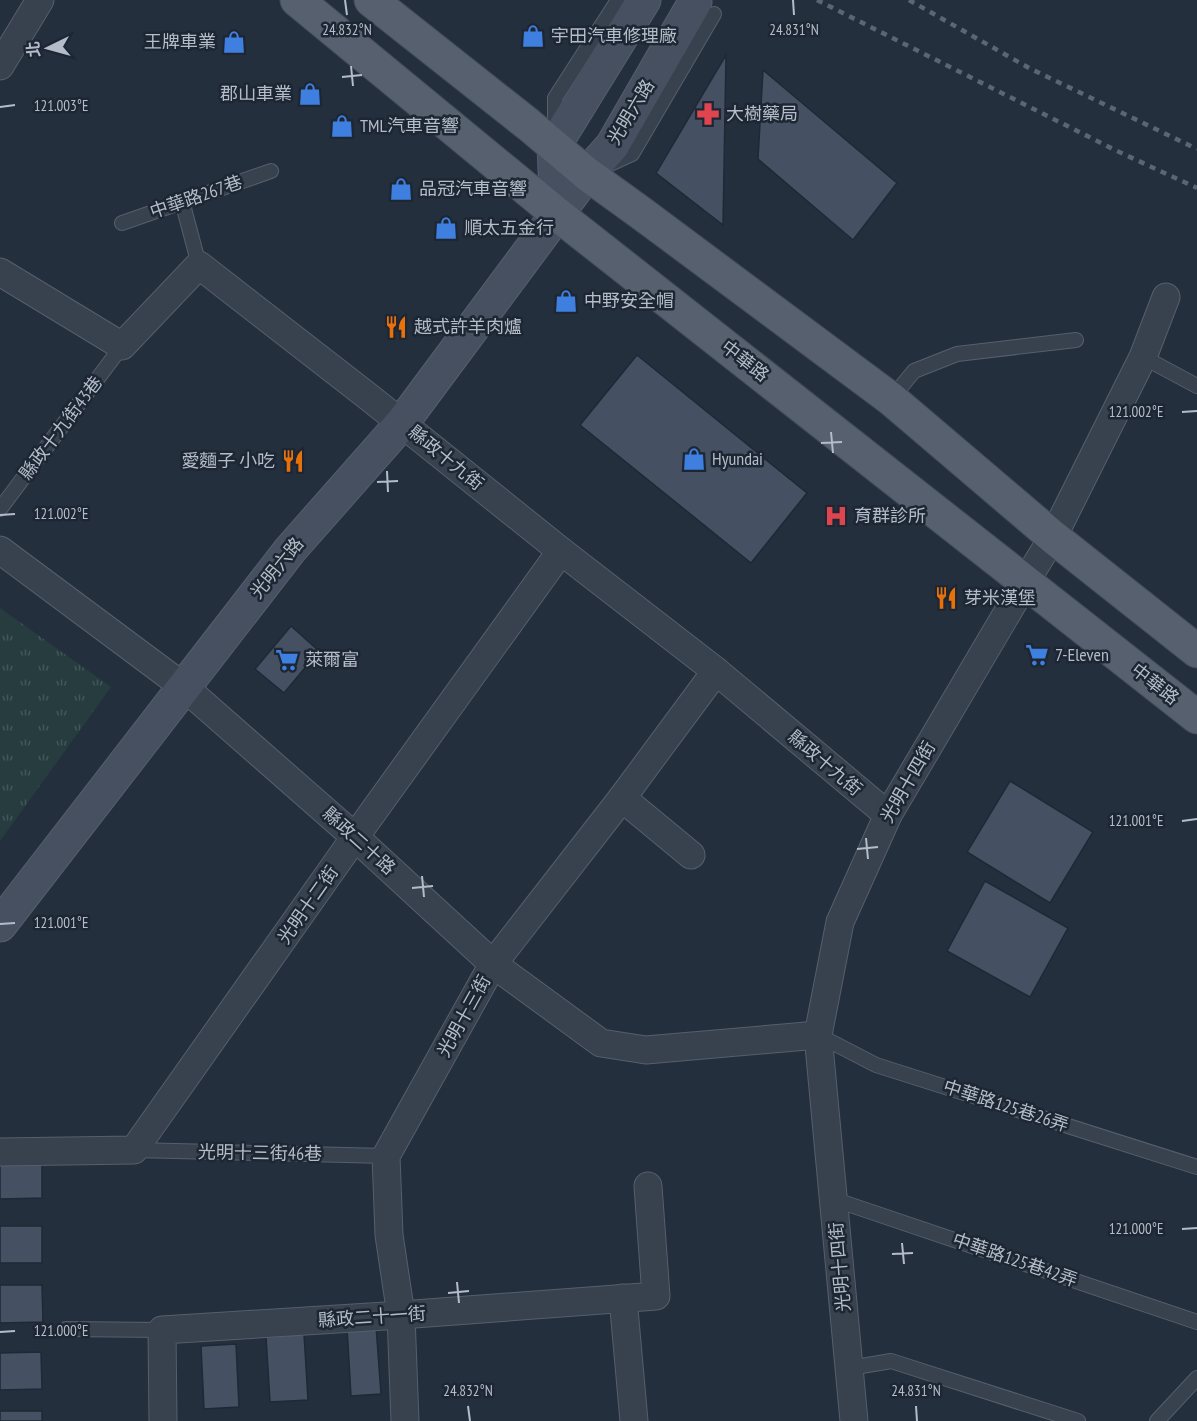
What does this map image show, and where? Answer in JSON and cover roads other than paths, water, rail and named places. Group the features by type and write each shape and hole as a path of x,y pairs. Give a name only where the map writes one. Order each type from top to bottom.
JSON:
{"main road":[{"name":"中華路","path":"297,0 557,214 1197,717"},
{"path":"371,0 613,194 891,399 1053,537 1197,651"}],"street":[{"path":"0,66 40,0"},
{"path":"557,214 554,146 644,0"},
{"name":"光明六路","path":"0,925 290,550 402,423 587,174 612,146 705,8"},
{"path":"0,272 122,346 199,266"},
{"name":"縣政十九街","path":"199,266 716,671 888,815"},
{"name":"光明十四街","path":"854,1421 818,1035 840,921 888,815 1053,537 1143,357 1166,297"},
{"name":"縣政二十路","path":"0,550 184,687 355,837 493,964 601,1042 646,1050 818,1035"},
{"name":"光明十二街","path":"134,1150 561,551"},
{"name":"光明十三街","path":"386,1156 493,964 622,798 716,671"},
{"path":"622,798 691,855"},
{"path":"0,1152 134,1150"},
{"path":"386,1156 389,1235 401,1315 405,1421"},
{"name":"縣政二十一街","path":"162,1330 656,1296 648,1186"},
{"path":"623,1298 634,1421"},
{"path":"162,1330 163,1421"}],"lane":[{"path":"554,146 555,98 618,0"},
{"name":"中華路267巷","path":"122,223 271,171"},
{"path":"183,201 199,266"},
{"path":"891,399 914,371 957,354 1076,340"},
{"name":"縣政十九街43巷","path":"0,509 122,346"},
{"path":"1143,357 1197,386"},
{"name":"中華路125巷26弄","path":"818,1035 876,1065 1197,1167"},
{"name":"光明十三街46巷","path":"134,1150 386,1156"},
{"name":"中華路125巷42弄","path":"833,1199 1197,1322"},
{"path":"66,1329 162,1330"},
{"path":"850,1368 891,1361 1078,1421"},
{"path":"1163,1419 1197,1378"}],"railway":[{"path":"817,0 1117,151 1197,188"},
{"path":"909,0 1029,68 1197,149"}],"place":[{"name":"宇田汽車修理廠","path":"533,36"},
{"name":"王牌車業","path":"234,42"},
{"name":"郡山車業","path":"310,94"},
{"name":"大樹藥局","path":"708,114"},
{"name":"TML汽車音響","path":"342,126"},
{"name":"品冠汽車音響","path":"401,189"},
{"name":"順太五金行","path":"446,228"},
{"name":"中野安全帽","path":"566,301"},
{"name":"越式許羊肉爐","path":"396,327"},
{"name":"Hyundai","path":"694,459"},
{"name":"愛麵子 小吃","path":"293,461"},
{"name":"育群診所","path":"836,516"},
{"name":"芽米漢堡","path":"946,598"},
{"name":"7-Eleven","path":"1037,655"},
{"name":"萊爾富","path":"287,660"}]}
